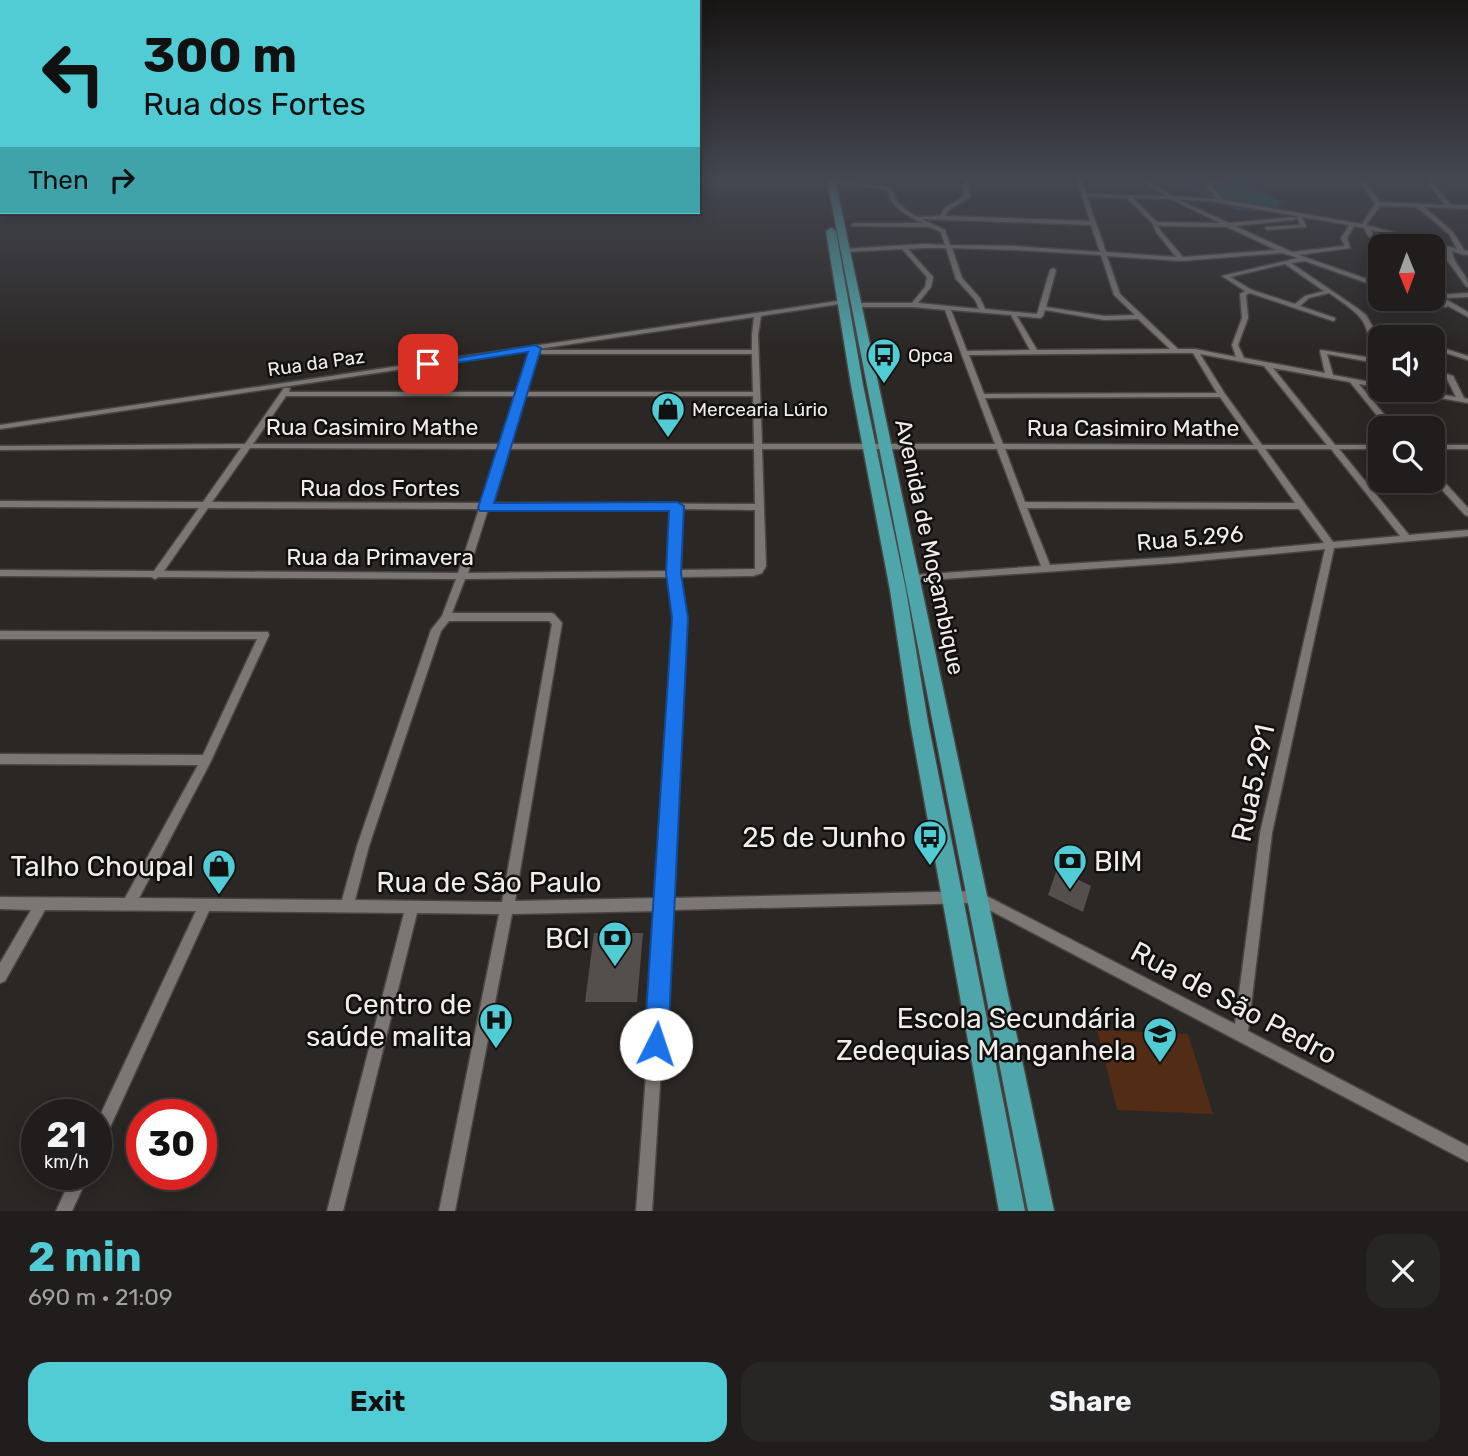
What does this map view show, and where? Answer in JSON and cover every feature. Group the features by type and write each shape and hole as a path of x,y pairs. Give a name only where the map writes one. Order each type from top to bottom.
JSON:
{"highway":[{"name":"Avenida de Moçambique","path":"837,237 878,447 945,857 969,891"},
{"name":"Avenida de Moçambique","path":"840,237 845,250 850,304"},
{"name":"Avenida de Moçambique","path":"878,447 914,578 969,891"},
{"path":"969,891 1012,1211"},
{"path":"969,891 1041,1211"}],"street":[{"path":"945,237 959,279 978,299 983,311"},
{"path":"1096,237 1117,295 1177,352"},
{"path":"1165,237 1181,259"},
{"path":"1253,237 1283,251 1368,281"},
{"path":"1292,254 1348,247 1345,237"},
{"path":"1401,237 1466,253"},
{"path":"1454,237 1466,253"},
{"path":"904,247 930,277 928,287 915,305"},
{"path":"845,250 950,247 1181,259 1283,251"},
{"path":"1449,249 1450,260 1468,285"},
{"path":"1306,259 1225,276 1249,291 1333,319"},
{"path":"1286,262 1357,310 1368,326"},
{"path":"1035,353 1014,316 1040,316 1053,270"},
{"path":"1241,360 1236,345 1245,318 1243,294 1249,291"},
{"path":"1295,307 1307,298 1327,292"},
{"path":"1446,296 1468,295"},
{"name":"Rua da Paz","path":"0,426 293,382 534,350 758,314 850,304 947,307 1014,316"},
{"path":"1446,305 1468,315"},
{"path":"947,307 967,353 1046,568"},
{"path":"1042,308 1104,318 1139,317"},
{"path":"758,314 755,352 760,507"},
{"path":"346,906 363,846 436,630 446,617 463,576 534,350 755,352"},
{"path":"1195,351 1222,395 1330,545"},
{"path":"967,353 1195,351 1368,384"},
{"path":"1330,377 1323,351 1368,359"},
{"path":"1445,351 1468,358"},
{"path":"1267,365 1406,538"},
{"path":"1445,376 1450,378 1465,400"},
{"path":"1353,381 1381,416"},
{"path":"156,576 293,382"},
{"path":"284,394 757,394"},
{"path":"983,396 1222,395"},
{"path":"1445,397 1465,400"},
{"name":"Rua Casimiro Mathe","path":"0,448 1368,447"},
{"path":"1445,447 1468,447"},
{"path":"1445,488 1468,513"},
{"name":"Rua dos Fortes","path":"0,504 760,507"},
{"path":"1023,505 1301,506"},
{"path":"644,1211 665,905 680,618 674,573 677,506"},
{"name":"Rua da Primavera","path":"0,573 463,576 760,571 760,507"},
{"name":"Rua 5.296","path":"914,578 1468,533"},
{"name":"Rua5.291","path":"1241,1033 1266,833 1330,545"},
{"path":"446,617 551,617 557,623 508,908 447,1211"},
{"path":"0,635 264,635 206,760 129,904"},
{"path":"0,759 206,760"},
{"name":"Rua de São Pedro","path":"969,891 1468,1154"},
{"name":"Rua de São Paulo","path":"0,903 508,908 665,905 969,891"},
{"path":"0,976 42,903"},
{"path":"112,1107 206,904"},
{"path":"335,1211 412,907"},
{"path":"64,1211 74,1190"}],"shaded area":[{"path":"1097,1030 1188,1034 1213,1114 1117,1110"}],"building":[{"name":"BIM","path":"1057,869 1091,886 1083,912 1048,895"},
{"name":"BCI","path":"594,933 643,933 637,1002 585,1002"}],"place":[{"name":"Opca","path":"884,385"},
{"name":"Mercearia Lúrio","path":"668,439"},
{"name":"25 de Junho","path":"930,867"},
{"name":"BIM","path":"1070,891"},
{"name":"Talho Choupal","path":"219,896"},
{"name":"BCI","path":"615,968"},
{"name":"Centro de saúde malita","path":"496,1050"},
{"name":"Escola Secundária Zedequias Manganhela","path":"1160,1064"}],"route":[{"path":"428,364 535,348 502,446 485,508 677,506 674,573 680,618 656,1044"}]}
